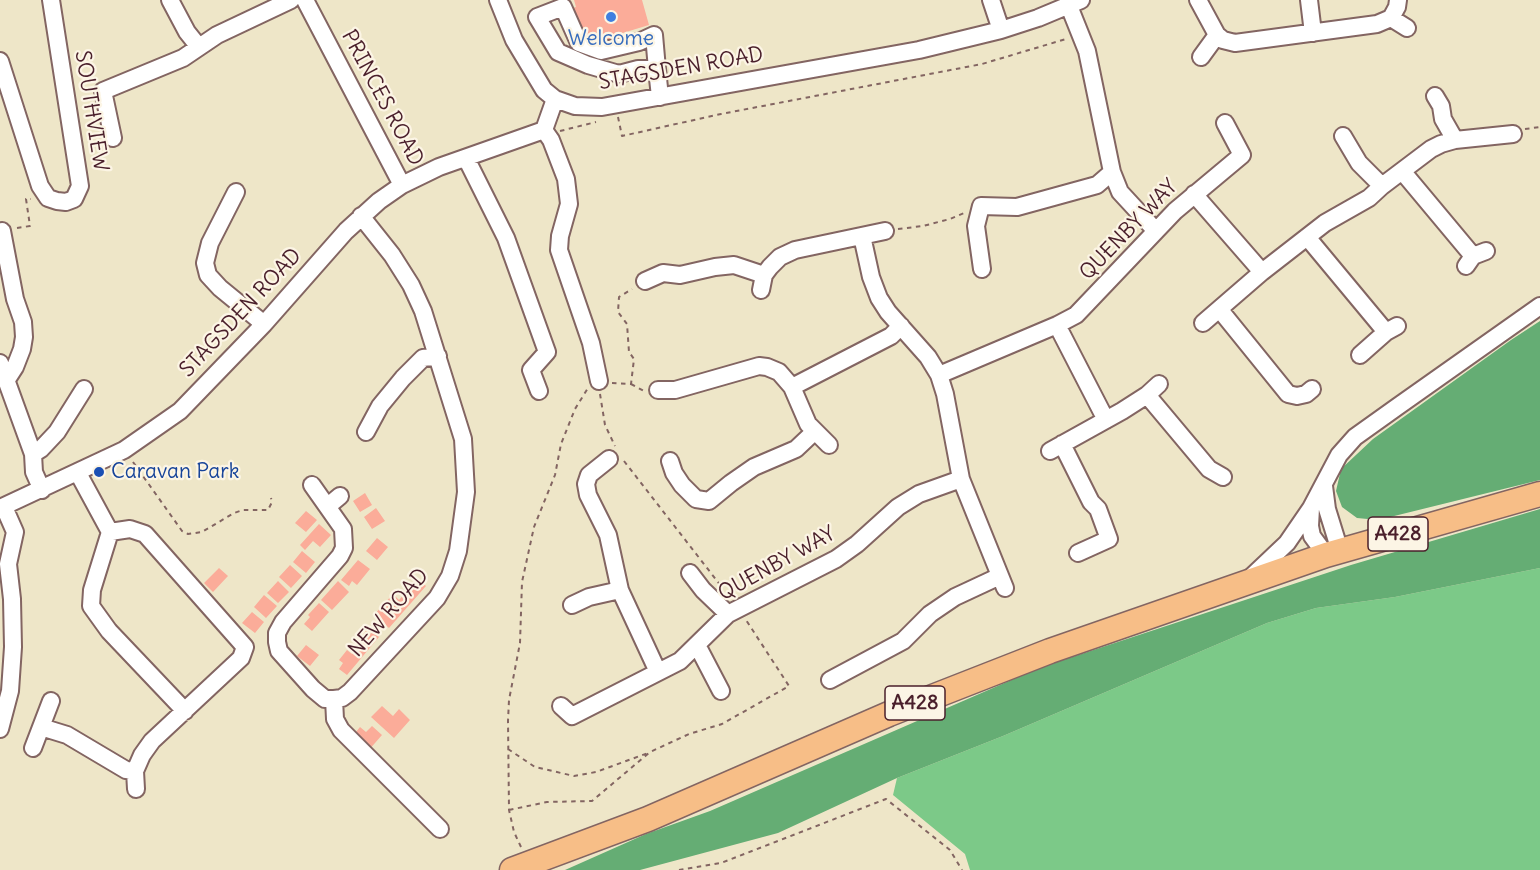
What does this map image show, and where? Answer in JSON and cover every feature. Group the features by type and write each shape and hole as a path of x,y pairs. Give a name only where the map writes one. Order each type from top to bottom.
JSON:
{"highway":[{"name":"A428","path":"519,868 648,819 889,714 1050,651 1333,553 1540,494"}],"street":[{"name":"SOUTHVIEW","path":"48,198 66,202 74,199 80,186 51,0"},
{"path":"170,0 199,47"},
{"path":"113,138 103,91 183,58 217,35 291,0"},
{"name":"PRINCES ROAD","path":"305,0 402,185"},
{"path":"498,0 514,40 531,71 544,90 555,99 544,130 551,140 566,179 568,204 559,250 591,342 598,381"},
{"path":"991,0 1001,30"},
{"path":"1198,0 1217,35 1222,40 1235,43 1377,24 1391,18 1398,0"},
{"path":"1309,0 1313,33"},
{"path":"1075,3 1080,34 1094,81 1112,172 1120,192 1156,231"},
{"name":"STAGSDEN ROAD","path":"555,99 575,106 602,107 919,50 1001,30 1075,3"},
{"path":"657,69 638,69 619,74 588,65 558,52 537,17 563,7 579,43 601,51 639,42 654,35 660,97"},
{"path":"1391,18 1407,28"},
{"path":"1201,57 1217,35"},
{"path":"0,61 40,186 48,198"},
{"path":"1435,96 1441,106 1443,119 1455,140"},
{"name":"QUENBY WAY","path":"939,375 1076,315 1126,260 1194,194 1242,155 1225,123"},
{"name":"STAGSDEN ROAD","path":"2,507 124,450 180,411 264,324 361,216 402,185 439,167 544,130"},
{"path":"1203,323 1262,272 1325,223 1370,198 1382,186 1431,149 1455,140 1514,134"},
{"path":"1343,136 1359,163 1382,186"},
{"path":"466,158 506,238 548,352 531,370 539,391"},
{"path":"1402,171 1475,258"},
{"path":"982,269 976,225 981,206 1017,207 1097,185 1112,172"},
{"path":"236,192 210,243 205,263 208,275 219,288 264,324"},
{"path":"1194,194 1262,272"},
{"name":"NEW ROAD","path":"334,699 342,698 350,692 437,598 450,576 458,551 466,492 464,447 458,418 423,311 411,285 392,255 361,216"},
{"path":"2,231 15,299 23,322 24,337 15,367 6,381"},
{"path":"645,281 663,267 680,275 715,267 734,266 763,283 770,267 780,257 795,250 885,231"},
{"path":"830,680 903,641 930,614 955,597 1003,582 961,479 945,394 939,375 928,357 888,312 879,298 871,277 862,236"},
{"path":"1307,237 1392,329 1360,355"},
{"path":"1246,582 1287,543 1324,486 1339,455 1356,437 1540,306"},
{"path":"1220,310 1288,394 1297,396 1306,394 1312,389"},
{"path":"1057,325 1106,420"},
{"path":"792,387 891,336 901,326"},
{"path":"366,432 380,406 402,378 423,358 438,356"},
{"path":"0,363 33,454 34,472 42,490"},
{"path":"658,390 675,390 759,366 767,367 779,372 792,387 808,424 829,445"},
{"path":"33,454 42,449 57,432 84,389"},
{"path":"1078,553 1109,539 1098,509 1091,502 1056,447 1106,420 1153,389 1209,469 1225,478"},
{"path":"670,461 682,485 696,499 709,501 748,471 796,449 814,432"},
{"path":"614,457 589,475 586,484 588,495 608,536 620,590 658,672"},
{"path":"78,473 110,532 92,590 91,606 109,631 184,711"},
{"name":"QUENBY WAY","path":"561,706 572,716 680,660 733,611 836,559 857,544 898,507 919,494 961,479"},
{"path":"312,485 334,501 343,529 344,548 340,556 283,622 277,633 279,651 313,690 325,699 334,699 335,719 341,730 440,829"},
{"path":"1324,486 1333,553"},
{"path":"0,729 10,691 13,647 12,599 8,564 15,532 2,507"},
{"path":"1311,508 1312,536 1317,546 1333,553"},
{"path":"110,532 130,529 145,534 245,647 241,658 152,741 135,771 136,789"},
{"path":"690,573 703,590 733,611"},
{"path":"572,605 589,597 620,590"},
{"path":"697,645 721,691"},
{"path":"33,748 51,701"},
{"path":"41,727 67,735 126,770 135,771"}],"path":[{"path":"618,116 622,136 721,114 982,64 1080,34"},
{"path":"544,130 555,133 597,122"},
{"path":"2,231 30,226 26,199 48,198"},
{"path":"885,231 923,226 950,219 981,206"},
{"path":"519,868 523,851 514,832 509,810 508,700 520,643 522,582 534,527 555,475 561,444 575,409 590,384 598,381 622,385 631,384 634,359 629,352 627,324 618,312 619,297 645,281"},
{"path":"508,749 535,767 574,776 596,772 722,724 789,686 614,457 605,425 598,381"},
{"path":"124,450 182,531 188,534 202,532 243,510 268,510 272,502 271,498"},
{"path":"509,810 547,802 592,801 651,752"},
{"path":"679,870 721,863 886,799 950,850 962,870"}],"green space":[{"path":"1540,321 1540,480 1378,520 1357,518 1342,507 1336,491 1341,469 1373,439"},
{"path":"1540,509 1540,568 1395,597 1316,608 1267,623 1003,736 897,778 778,833 640,870 565,870 646,834 710,811 1039,668 1351,565"},
{"path":"1540,568 1540,870 970,870 965,854 893,795 897,778 1003,736 1267,623 1316,608 1395,597"}],"building":[{"name":"Welcome","path":"574,0 642,0 649,25 616,35 617,40 595,46 582,39 573,8 576,7"},
{"path":"365,493 372,505 360,512 353,501"},
{"path":"376,508 385,521 372,529 364,517"},
{"path":"306,511 317,520 306,532 295,523"},
{"path":"319,524 331,535 320,547 313,541 305,550 300,545"},
{"path":"377,538 388,547 377,560 366,551"},
{"path":"302,551 315,562 306,573 293,562"},
{"path":"358,560 370,569 357,585 352,581 349,586 341,580"},
{"path":"290,565 302,576 291,588 279,577"},
{"path":"219,568 228,576 213,592 204,583"},
{"path":"418,579 426,586 389,628 374,615 393,594 399,600"},
{"path":"278,581 289,592 278,603 267,593"},
{"path":"338,581 349,592 332,610 321,600"},
{"path":"264,595 277,606 266,618 254,607"},
{"path":"319,603 329,612 312,631 304,624 310,617 308,615"},
{"path":"252,612 264,622 255,633 242,623"},
{"path":"366,631 370,634 373,632 379,637 347,675 339,669 343,663 339,660 347,650 352,654 365,639 362,636"},
{"path":"306,645 319,655 310,666 297,656"},
{"path":"382,706 393,716 399,709 410,720 394,738 371,717"},
{"path":"372,726 382,735 368,751 352,737 360,727 366,732"}],"place":[{"name":"Welcome","path":"611,17"},
{"name":"Caravan Park","path":"99,472"}]}
